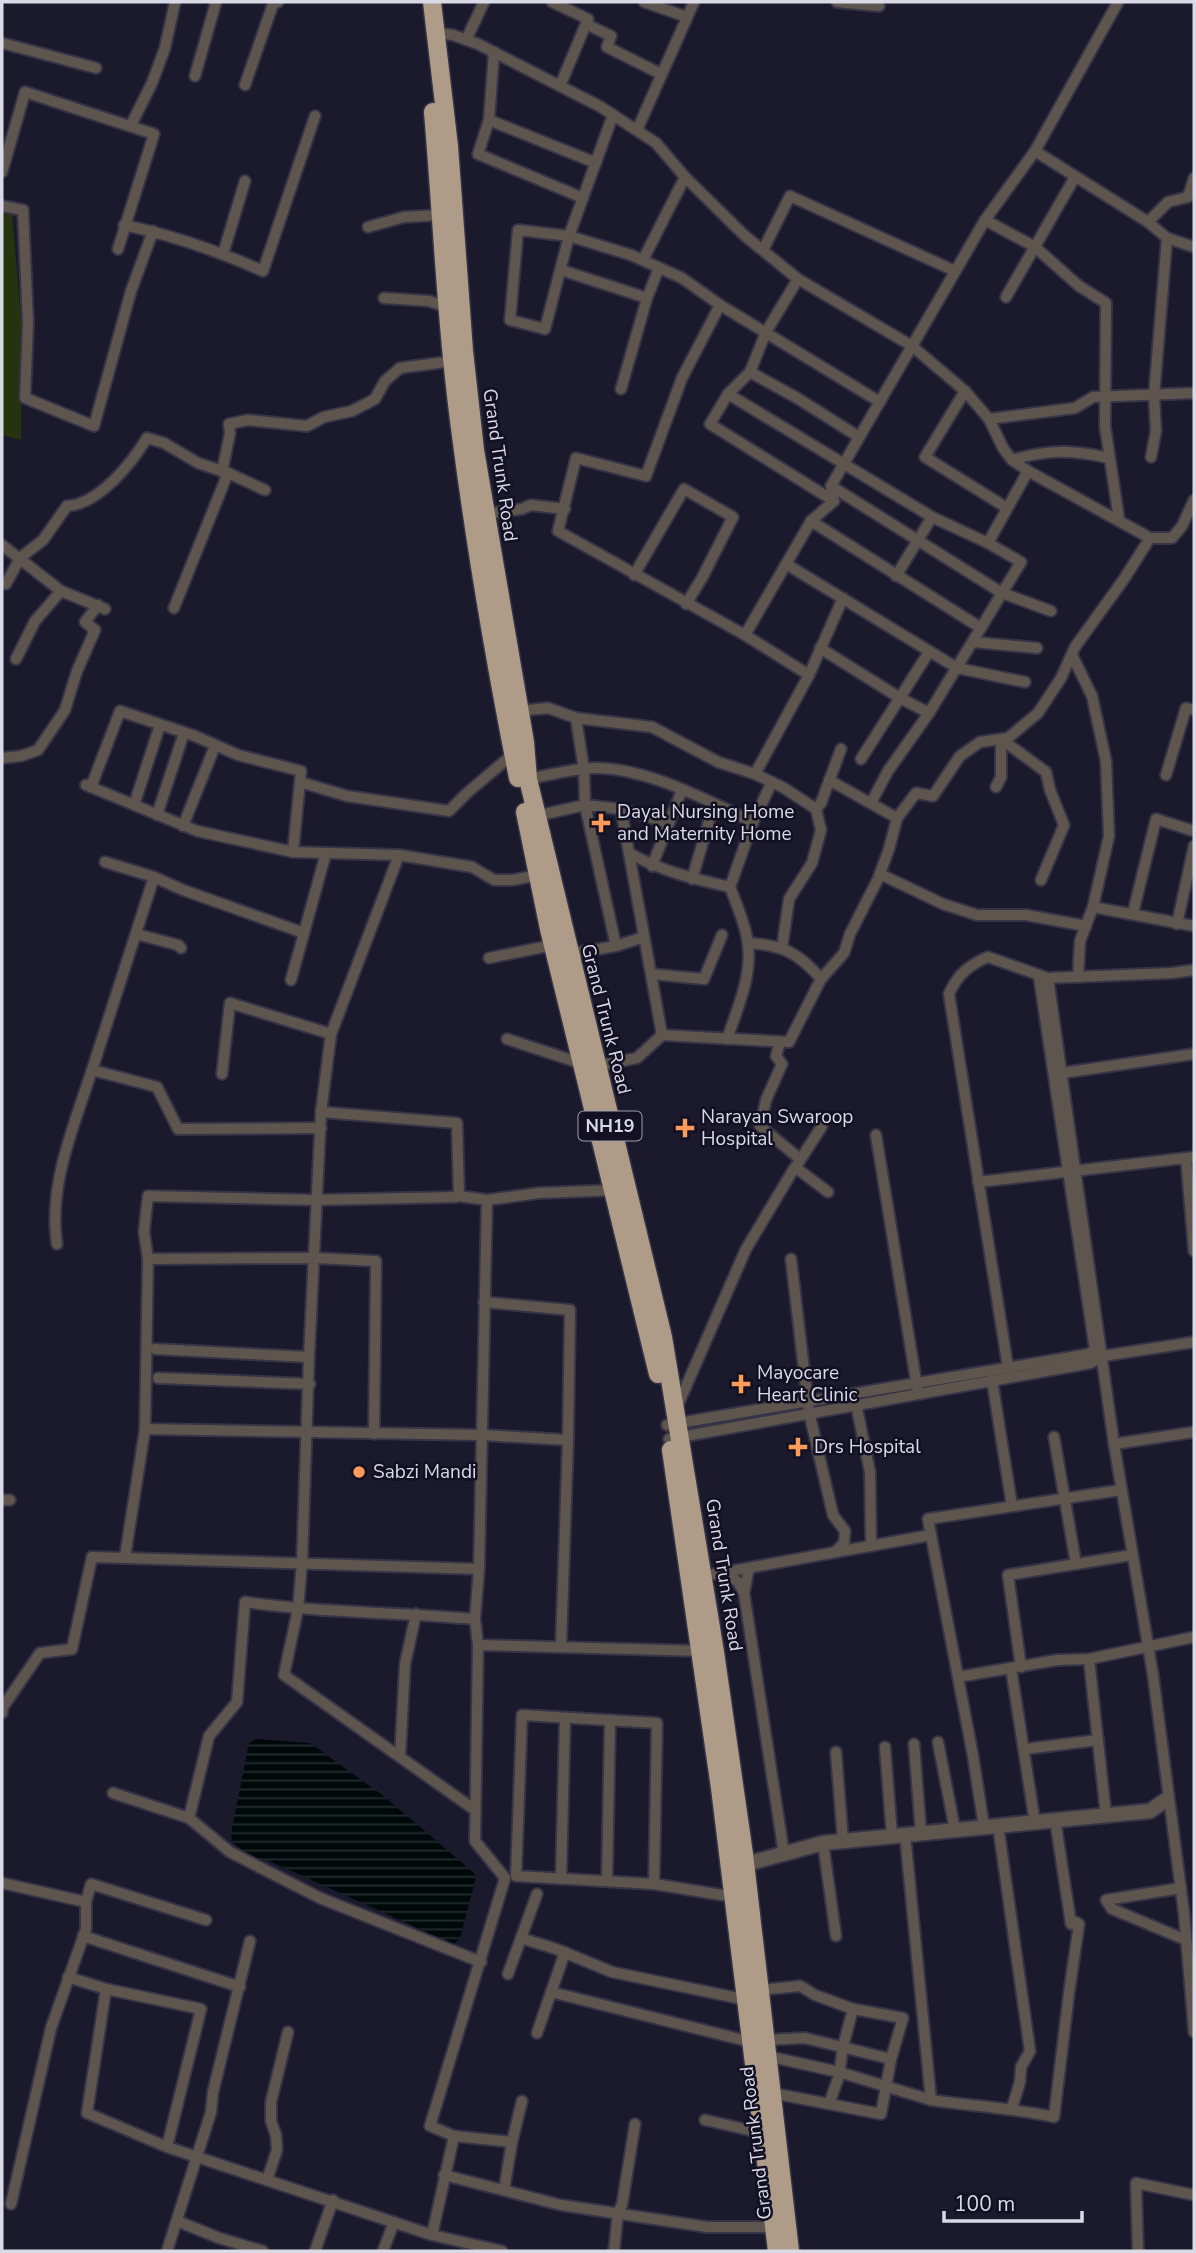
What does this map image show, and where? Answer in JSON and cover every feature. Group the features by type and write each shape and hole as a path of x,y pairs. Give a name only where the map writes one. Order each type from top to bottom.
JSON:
{"highway":[{"name":"Grand Trunk Road","path":"422,2 447,307 460,428 494,659 552,945 590,1065"},
{"name":"Grand Trunk Road","path":"432,2 449,146 464,351 475,450 525,742 528,779 569,954 590,1065 621,1190 663,1337 761,2046 772,2093 790,2251"},
{"name":"Grand Trunk Road","path":"674,1427 703,1576 708,1652"},
{"name":"Grand Trunk Road","path":"738,1867 734,1897 754,1995"},
{"name":"Grand Trunk Road","path":"761,2046 762,2133 777,2251"}],"street":[{"path":"131,125 152,83 165,48 175,2"},
{"path":"195,76 216,2"},
{"path":"245,85 273,4 278,2"},
{"path":"467,40 484,2"},
{"path":"552,2 588,19 560,86"},
{"path":"644,2 687,17"},
{"path":"637,130 694,2"},
{"path":"837,2 879,6 877,2"},
{"path":"834,500 831,486 985,220 1035,151 1118,2"},
{"path":"586,24 611,36 607,47 661,74"},
{"path":"435,33 453,35 494,52 613,115 656,143 685,177 745,236 798,279 912,346 965,391 989,419 1012,460 1028,471 1150,538 1172,538 1182,526 1194,500"},
{"path":"2,43 96,68"},
{"path":"494,52 489,120 478,154 583,198"},
{"path":"2,172 25,92 154,134 118,249"},
{"path":"613,115 569,236 545,329 510,320 518,230 569,236 643,260 682,278 720,306 880,402"},
{"path":"124,225 153,231 223,254 263,271 315,116"},
{"path":"489,120 596,163"},
{"path":"1035,151 1148,222 1167,238 1194,247"},
{"path":"643,260 685,177"},
{"path":"1006,297 1074,177"},
{"path":"1148,222 1168,202 1188,197 1194,178"},
{"path":"223,254 245,181"},
{"path":"763,250 790,196 955,271"},
{"path":"2,206 23,211 28,322 25,398 94,426 131,291 153,231"},
{"path":"368,227 404,217 441,215"},
{"path":"985,220 1035,247 1079,286 1106,303 1105,426 1119,519"},
{"path":"1151,457 1156,431 1154,396 1167,238"},
{"path":"621,389 646,298 659,268"},
{"path":"561,270 646,298"},
{"path":"798,279 766,332 750,372 728,394 710,424 834,500"},
{"path":"384,298 429,301 447,307"},
{"path":"720,306 682,379 646,476 576,458 558,531 745,635 809,675"},
{"path":"174,608 225,472 229,424 248,420 307,426 324,417 352,411 375,398 385,382 400,368 453,361"},
{"path":"750,372 859,437"},
{"path":"965,391 925,457 1007,508"},
{"path":"989,419 1075,408 1093,397 1194,393"},
{"path":"728,394 932,517 1021,562 929,713 888,771 871,803"},
{"path":"6,584 20,558 43,540 67,506 79,505 89,500 114,479 136,457 147,438 164,443 198,463 265,490"},
{"path":"1012,460 1038,453 1072,450 1109,458"},
{"path":"988,543 1028,471"},
{"path":"831,486 1002,593 1051,611"},
{"path":"634,575 684,489 694,494 733,517 686,604"},
{"path":"745,635 811,521 834,500"},
{"path":"486,514 522,509 531,505 565,509"},
{"path":"897,576 932,517"},
{"path":"811,521 981,628"},
{"path":"507,1039 590,1065 637,1058 662,1035 789,1042 821,979 844,953 850,934 890,849 897,818 916,793 933,796 960,756 980,742 1008,738 1038,713 1062,678 1075,647 1150,538"},
{"path":"2,545 61,591 102,607 85,622 95,630 77,671 65,710 38,750 21,757 2,758"},
{"path":"786,564 957,668 1025,682"},
{"path":"16,659 35,621 61,591"},
{"path":"755,774 809,675 843,598"},
{"path":"973,642 1037,648"},
{"path":"820,648 929,713"},
{"path":"861,759 929,652"},
{"path":"1072,655 1092,696 1106,761 1109,836 1093,907 1080,941 1078,977"},
{"path":"518,711 548,708 576,718 652,727 719,762 772,782 816,809 821,830 812,863 789,899 782,948"},
{"path":"1166,775 1186,708 1194,710"},
{"path":"293,852 301,771 238,755 120,711 89,786 183,826 293,852 399,855 472,867 494,880 513,880 537,875"},
{"path":"576,718 584,770 585,805 616,946"},
{"path":"134,805 160,725"},
{"path":"157,815 184,733"},
{"path":"996,787 1001,777 1001,739"},
{"path":"1001,739 1046,772 1064,825 1041,880"},
{"path":"183,826 215,746"},
{"path":"816,809 821,803 841,749"},
{"path":"300,782 347,796 449,811 513,754"},
{"path":"528,779 592,768 641,775 753,822"},
{"path":"830,780 897,818"},
{"path":"727,1039 742,995 749,959 748,943 730,887 753,822 772,782"},
{"path":"652,866 682,790"},
{"path":"692,878 715,804"},
{"path":"536,816 585,805 621,809 669,823"},
{"path":"621,809 662,1035"},
{"path":"1133,913 1156,819 1194,831"},
{"path":"1177,924 1194,846"},
{"path":"291,980 326,853"},
{"path":"629,853 652,866 730,887"},
{"path":"399,855 331,1034 321,1112 302,1563 298,1609 284,1675 475,1810"},
{"path":"105,862 154,877 304,933"},
{"path":"880,874 943,905 977,915 1026,915 1086,926"},
{"path":"57,1244 54,1224 58,1181 154,877"},
{"path":"1093,907 1194,926"},
{"path":"136,934 178,944 181,948"},
{"path":"651,974 704,979 722,935"},
{"path":"569,954 616,946 644,937"},
{"path":"748,943 773,945 790,951 821,979"},
{"path":"489,958 552,945"},
{"path":"1008,1372 949,994 955,980 971,964 988,957 1044,977 1194,970"},
{"path":"674,1427 856,1404 918,1388 1089,1354 1094,1350 1062,1073 1044,977"},
{"path":"1044,977 1121,1490 1148,1648 1167,1799 1181,1888 1189,1912 1186,1940 1194,2032"},
{"path":"222,1074 230,1003 331,1034"},
{"path":"780,1042 776,1056 782,1064 766,1100 761,1126 828,1192"},
{"path":"1062,1073 1194,1054"},
{"path":"92,1070 157,1087 178,1129 321,1128"},
{"path":"321,1112 457,1123 459,1196 487,1200 539,1193 621,1190"},
{"path":"674,1427 707,1334 746,1249 822,1126"},
{"path":"876,1135 918,1388"},
{"path":"978,1182 1190,1157 1194,1251"},
{"path":"125,1557 145,1429 148,1259 145,1232 148,1196 318,1200 456,1197"},
{"path":"487,1200 480,1569 475,1619 478,1645 475,1841 505,1878 430,2126 454,2136 512,2142"},
{"path":"148,1259 315,1258 376,1261 374,1434"},
{"path":"791,1259 809,1412 833,1515 845,1531 844,1543 836,1550"},
{"path":"484,1302 570,1310 561,1646"},
{"path":"674,1427 808,1400 992,1380 1008,1372 1091,1363 1103,1356 1194,1342"},
{"path":"155,1349 309,1357"},
{"path":"158,1378 310,1384"},
{"path":"992,1380 1012,1506"},
{"path":"856,1404 870,1472 871,1545"},
{"path":"145,1429 482,1435 568,1440"},
{"path":"1114,1444 1194,1432"},
{"path":"1055,1437 1076,1564"},
{"path":"1012,2108 1020,2082 1021,2067 1030,2051 991,1826 958,1677 928,1519 1121,1490"},
{"path":"703,1576 931,1535"},
{"path":"1035,1823 1016,1668 1008,1575 1132,1555"},
{"path":"2,1713 3,1707 40,1653 72,1649 92,1557 480,1569"},
{"path":"749,1568 744,1592 783,1854"},
{"path":"725,1572 744,1592"},
{"path":"189,1818 209,1736 237,1702 245,1602 298,1609 475,1619"},
{"path":"400,1757 405,1664 416,1614"},
{"path":"958,1677 1057,1660 1089,1659 1194,1637"},
{"path":"478,1645 708,1652"},
{"path":"1089,1659 1106,1815"},
{"path":"654,1884 657,1723 522,1715 516,1876 654,1884 734,1897"},
{"path":"561,1879 565,1718"},
{"path":"607,1881 610,1720"},
{"path":"1025,1749 1098,1740"},
{"path":"938,1742 954,1830"},
{"path":"914,1744 921,1833"},
{"path":"885,1747 931,2100"},
{"path":"836,1752 843,1841"},
{"path":"113,1793 189,1818 230,1852 320,1898 481,1962"},
{"path":"738,1867 824,1843 1150,1811 1167,1799"},
{"path":"551,1992 761,2046 931,2100 986,2108 1012,2108 1054,2117 1079,1924 1072,1924 1055,1819"},
{"path":"824,1843 836,1936"},
{"path":"2,1883 86,1902"},
{"path":"11,2204 51,2028 86,1929 86,1902 90,1884 206,1920"},
{"path":"1181,1888 1106,1900 1112,1909 1186,1940"},
{"path":"508,1974 537,1894"},
{"path":"83,1937 240,1987"},
{"path":"521,1938 565,1952 612,1972 754,1995 800,1986 815,1995 853,2008 903,2018 891,2059 881,2113 772,2093"},
{"path":"167,2251 198,2157 250,1941"},
{"path":"537,2033 565,1952"},
{"path":"68,1977 106,1989 201,2009 167,2147"},
{"path":"106,1989 87,2113 167,2147 432,2235 502,2251"},
{"path":"829,2105 853,2008"},
{"path":"267,2180 277,2150 271,2120 271,2102 288,2032"},
{"path":"761,2046 805,2038 891,2059"},
{"path":"504,2190 522,2101"},
{"path":"705,2120 762,2133"},
{"path":"614,2251 618,2212 622,2205 635,2124"},
{"path":"432,2235 454,2136"},
{"path":"444,2175 561,2206 618,2212 708,2227 774,2227"},
{"path":"1138,2251 1136,2183 1194,2195"},
{"path":"315,2251 332,2200"},
{"path":"177,2221 219,2238 263,2251"},
{"path":"383,2251 394,2222"}],"green space":[{"path":"2,209 12,212 21,320 21,440 2,435"}],"shaded area":[{"path":"256,1739 310,1743 385,1797 474,1873 476,1877 460,1939 453,1944 267,1860 256,1861 232,1842 231,1834 249,1743"}],"place":[{"name":"Dayal Nursing Home and Maternity Home","path":"601,823"},
{"name":"Narayan Swaroop Hospital","path":"685,1128"},
{"name":"Mayocare Heart Clinic","path":"741,1384"},
{"name":"Drs Hospital","path":"798,1447"},
{"name":"Sabzi Mandi","path":"359,1472"}]}
